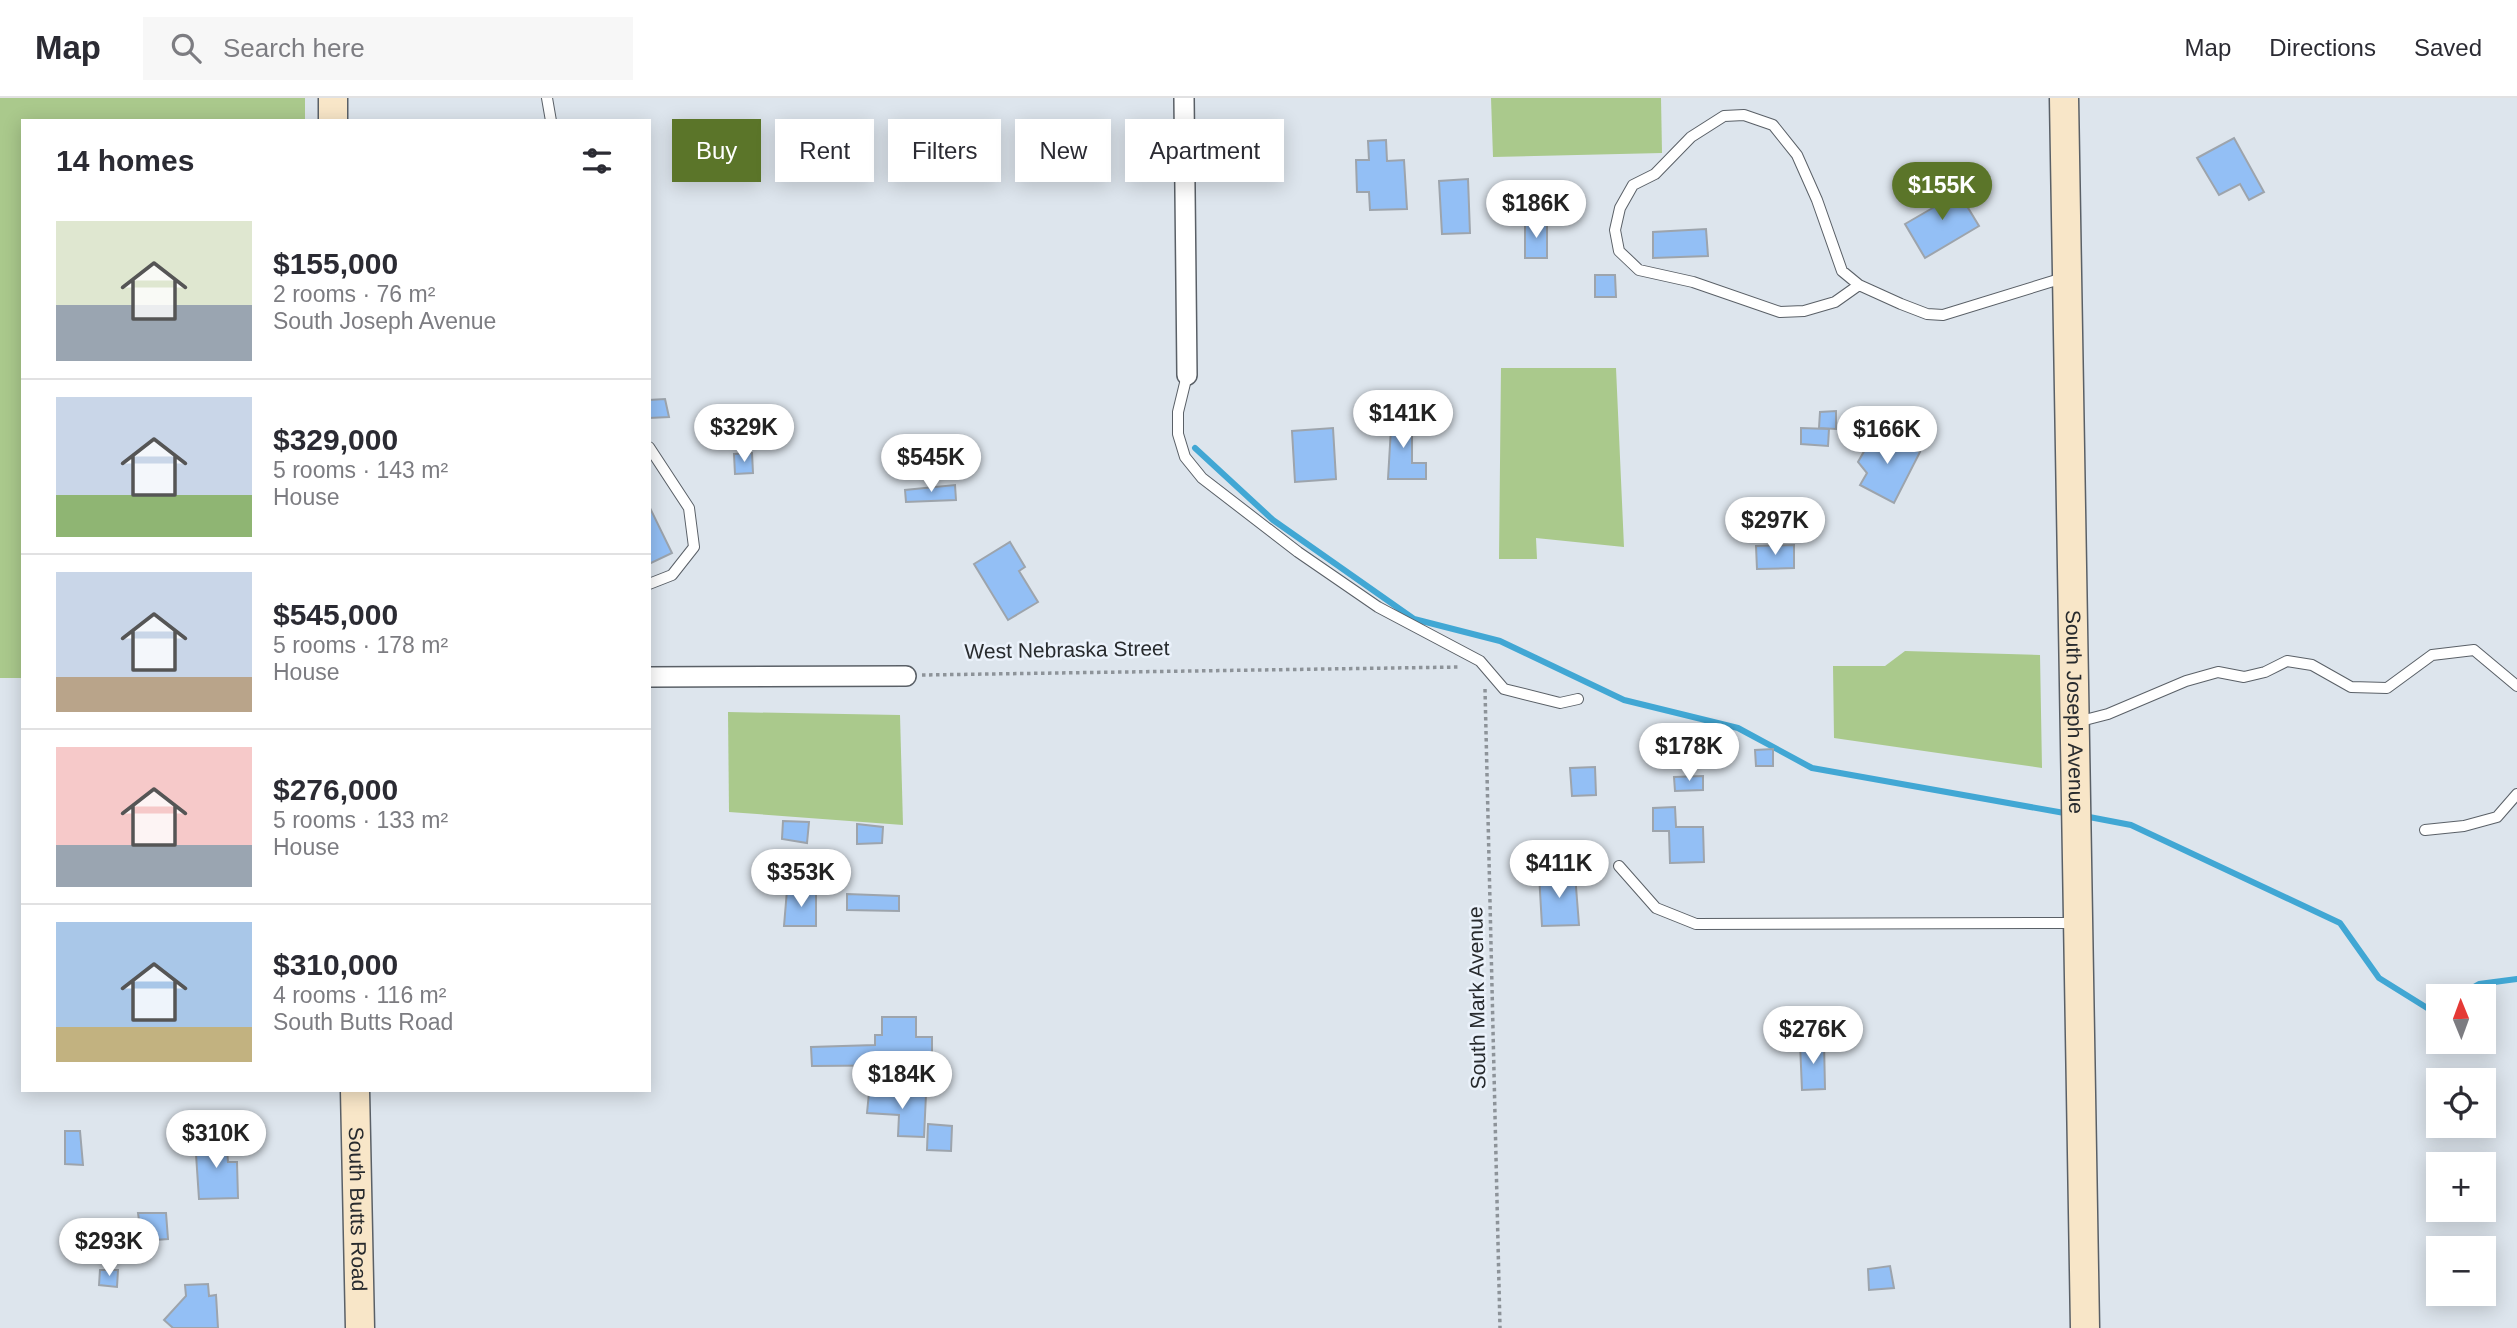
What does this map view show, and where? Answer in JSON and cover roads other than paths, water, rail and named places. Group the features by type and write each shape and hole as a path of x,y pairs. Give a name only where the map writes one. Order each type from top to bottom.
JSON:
{"main road":[{"path":"333,98 333,119"},
{"name":"South Joseph Avenue","path":"2064,98 2081,1328"},
{"name":"South Butts Road","path":"355,1092 360,1328"}],"street":[{"path":"1184,98 1187,374"},
{"path":"651,677 906,676"}],"lane":[{"path":"547,98 551,119"},
{"path":"1860,285 1835,302 1804,311 1780,312 1705,286 1639,270 1619,251 1615,230 1620,208 1633,185 1655,174 1691,136 1724,116 1744,115 1773,125 1797,155 1817,200 1842,271 1860,285 1927,314 1943,315 2067,277"},
{"path":"1187,374 1178,412 1178,434 1185,457 1202,478 1297,552 1378,607 1461,650 1485,667 1504,689 1560,702 1578,699"},
{"path":"651,450 689,508 694,547 672,575 651,583"},
{"path":"2073,723 2108,714 2186,681 2218,672 2244,677 2265,673 2287,661 2312,665 2351,687 2387,688 2432,655 2473,650 2517,686"},
{"path":"2425,830 2464,826 2497,817 2517,794"},
{"path":"1619,866 1656,908 1696,924 2077,923"}],"waterway":[{"path":"1195,448 1273,520 1414,619 1500,641 1624,700 1738,728 1812,768 2070,814"},
{"path":"2084,816 2131,825 2340,923 2379,978 2426,1007"},
{"path":"2479,984 2517,979"}]}
